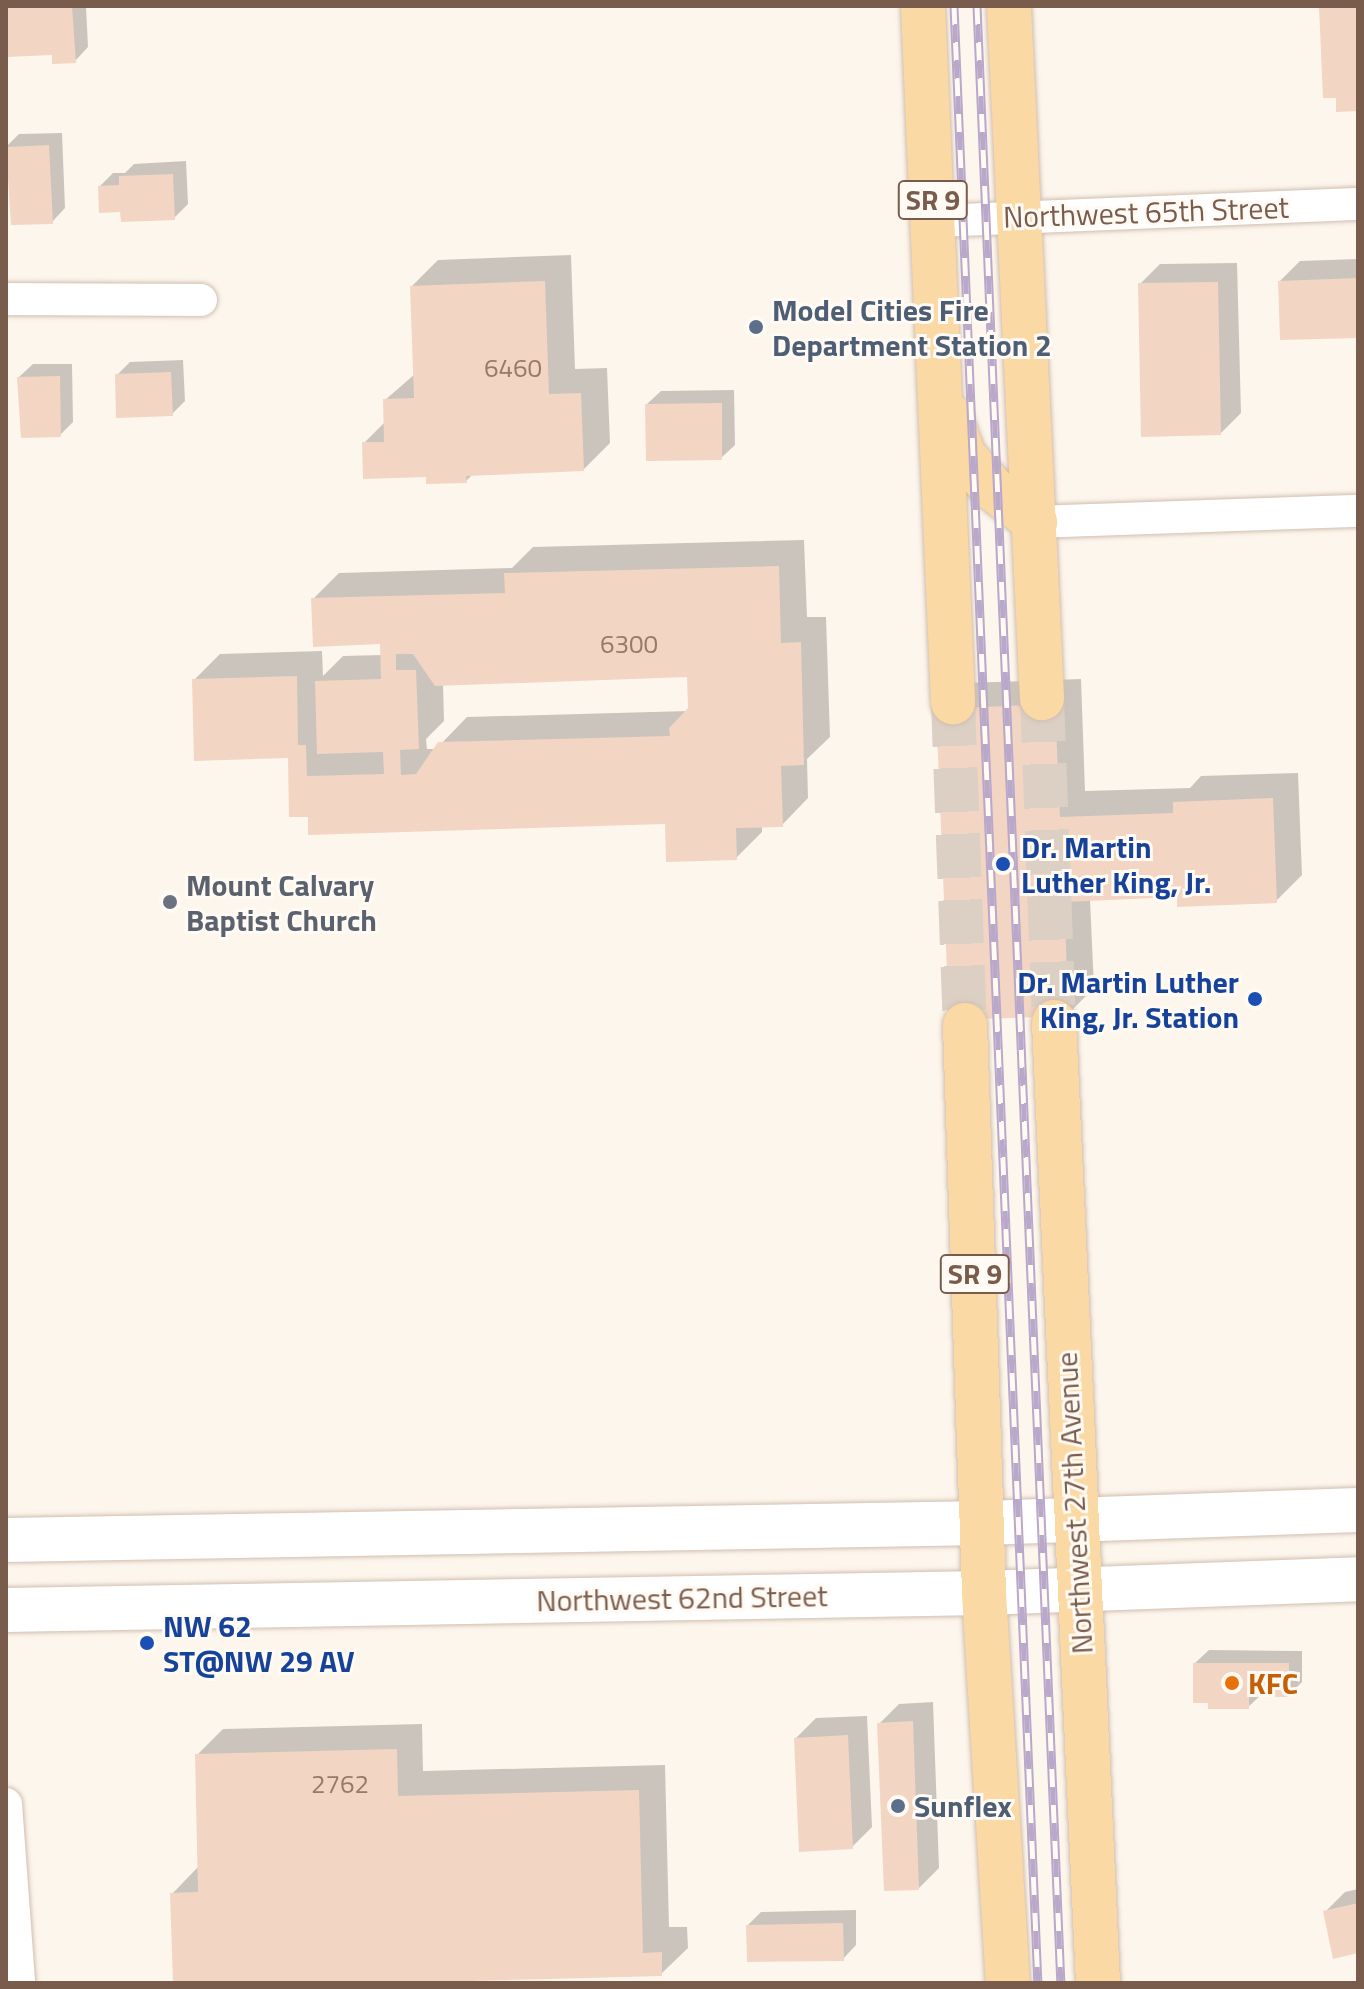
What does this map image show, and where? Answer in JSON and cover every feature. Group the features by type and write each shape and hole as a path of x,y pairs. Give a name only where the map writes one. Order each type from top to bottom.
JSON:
{"main road":[{"name":"SR 9","path":"923,6 953,702"},
{"path":"1009,6 1042,698"},
{"path":"941,394 964,456 992,488 1035,522"},
{"name":"Northwest 27th Avenue","path":"1054,1022 1074,1520 1098,1983"},
{"name":"SR 9","path":"965,1025 984,1593 1008,1983"},
{"path":"6,1540 984,1523 1358,1510"},
{"name":"Northwest 62nd Street","path":"6,1610 984,1593 1358,1579"}],"street":[{"name":"Northwest 65th Street","path":"934,221 1358,204"},
{"path":"6,299 201,300"},
{"path":"1035,522 1358,511"},
{"path":"6,1804 19,1983"}],"building":[{"path":"6,6 72,6 76,63 52,64 52,55 6,57"},
{"path":"1319,6 1358,6 1358,111 1336,112 1336,98 1323,98"},
{"path":"49,145 53,224 11,225 6,147"},
{"path":"173,174 175,220 121,222 120,212 99,213 98,186 119,185 119,176"},
{"path":"1358,278 1358,338 1280,340 1278,281"},
{"path":"545,281 549,394 581,393 584,471 466,476 467,483 426,484 426,477 363,479 362,442 384,442 383,399 414,398 410,286"},
{"path":"1218,282 1221,435 1141,437 1138,283"},
{"path":"171,372 173,416 116,418 115,374"},
{"path":"60,376 61,437 21,438 17,377"},
{"path":"722,403 722,460 646,461 645,404"},
{"path":"779,566 781,643 801,642 804,765 781,766 783,827 736,828 737,860 666,862 665,824 308,835 308,817 289,817 288,758 194,761 192,679 297,676 298,745 306,745 307,776 384,774 383,752 317,754 315,681 381,679 380,644 313,647 311,598 505,593 504,573","holes":["396,654 413,654 435,686 687,677 688,708 669,728 670,736 438,742 416,774 401,775 400,750 419,749 416,670 396,670"]},
{"path":"1055,704 1060,817 1173,813 1173,802 1273,798 1277,903 1177,907 1177,897 1064,902 1069,1016 949,1020 936,709"},
{"path":"1193,1663 1289,1663 1289,1697 1249,1697 1249,1709 1208,1709 1208,1703 1193,1703"},
{"name":"Sunflex","path":"913,1721 919,1890 884,1891 877,1723"},
{"path":"848,1735 853,1849 799,1852 794,1738"},
{"path":"397,1749 398,1796 639,1790 643,1953 662,1952 662,1976 396,1983 173,1983 170,1893 198,1892 195,1754"},
{"path":"1358,1903 1358,1953 1333,1959 1323,1911"},
{"path":"843,1923 844,1961 747,1962 746,1925"}],"tunnel":[{"path":"1042,698 1054,1022"},
{"path":"953,702 965,1025"}],"railway":[{"path":"954,6 1038,1983"},
{"path":"977,6 1061,1983"}],"place":[{"name":"Model Cities Fire Department Station 2","path":"756,327"},
{"name":"Dr. Martin Luther King, Jr.","path":"1003,864"},
{"name":"Mount Calvary Baptist Church","path":"170,902"},
{"name":"Dr. Martin Luther King, Jr. Station","path":"1255,999"},
{"name":"NW 62 ST@NW 29 AV","path":"147,1643"},
{"name":"KFC","path":"1232,1683"},
{"name":"Sunflex","path":"898,1806"}]}
